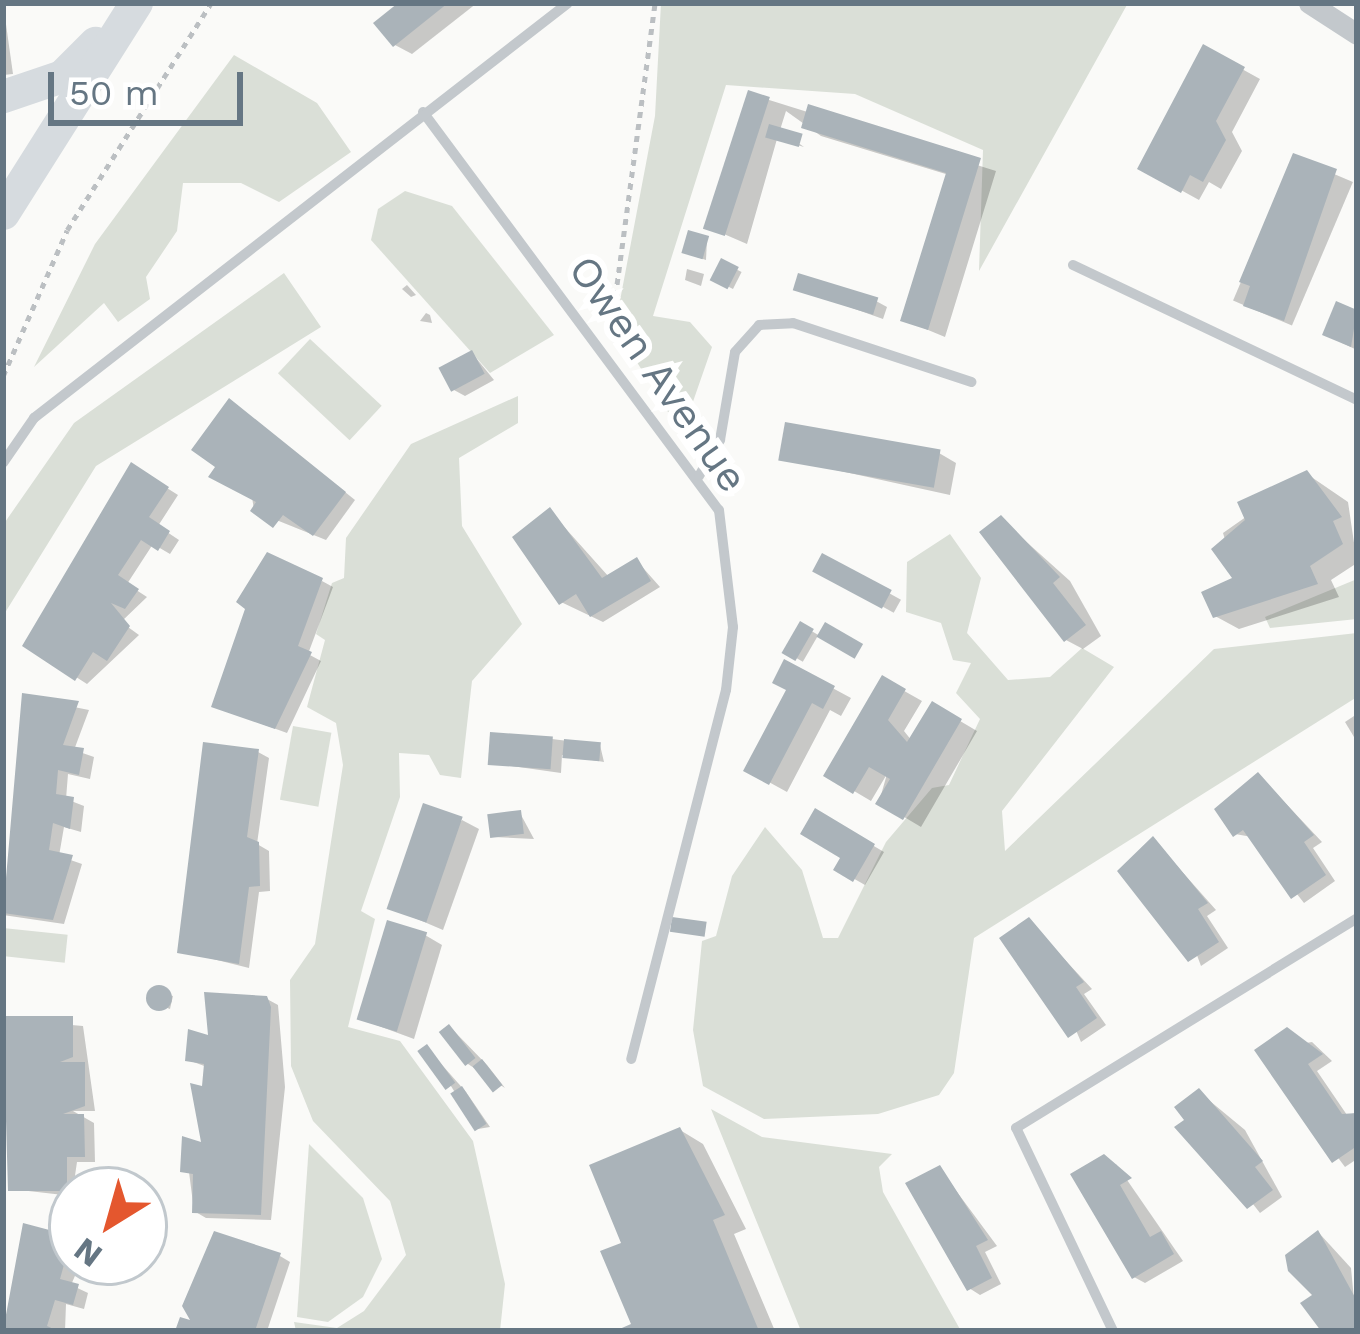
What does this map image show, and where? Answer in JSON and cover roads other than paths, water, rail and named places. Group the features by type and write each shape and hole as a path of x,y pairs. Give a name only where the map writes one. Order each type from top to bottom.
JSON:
{"main road":[{"path":"3,96 62,76 135,4"},
{"path":"3,213 135,4"}],"street":[{"path":"1310,3 1357,34"}],"lane":[{"path":"3,463 34,418 568,3"},
{"name":"Owen Avenue","path":"423,112 699,476 727,552 730,657 631,1060"},
{"path":"1073,265 1357,400"},
{"path":"699,476 720,440 735,352 759,325 793,323 971,382"},
{"path":"1114,1331 1016,1128 1357,918"}]}
